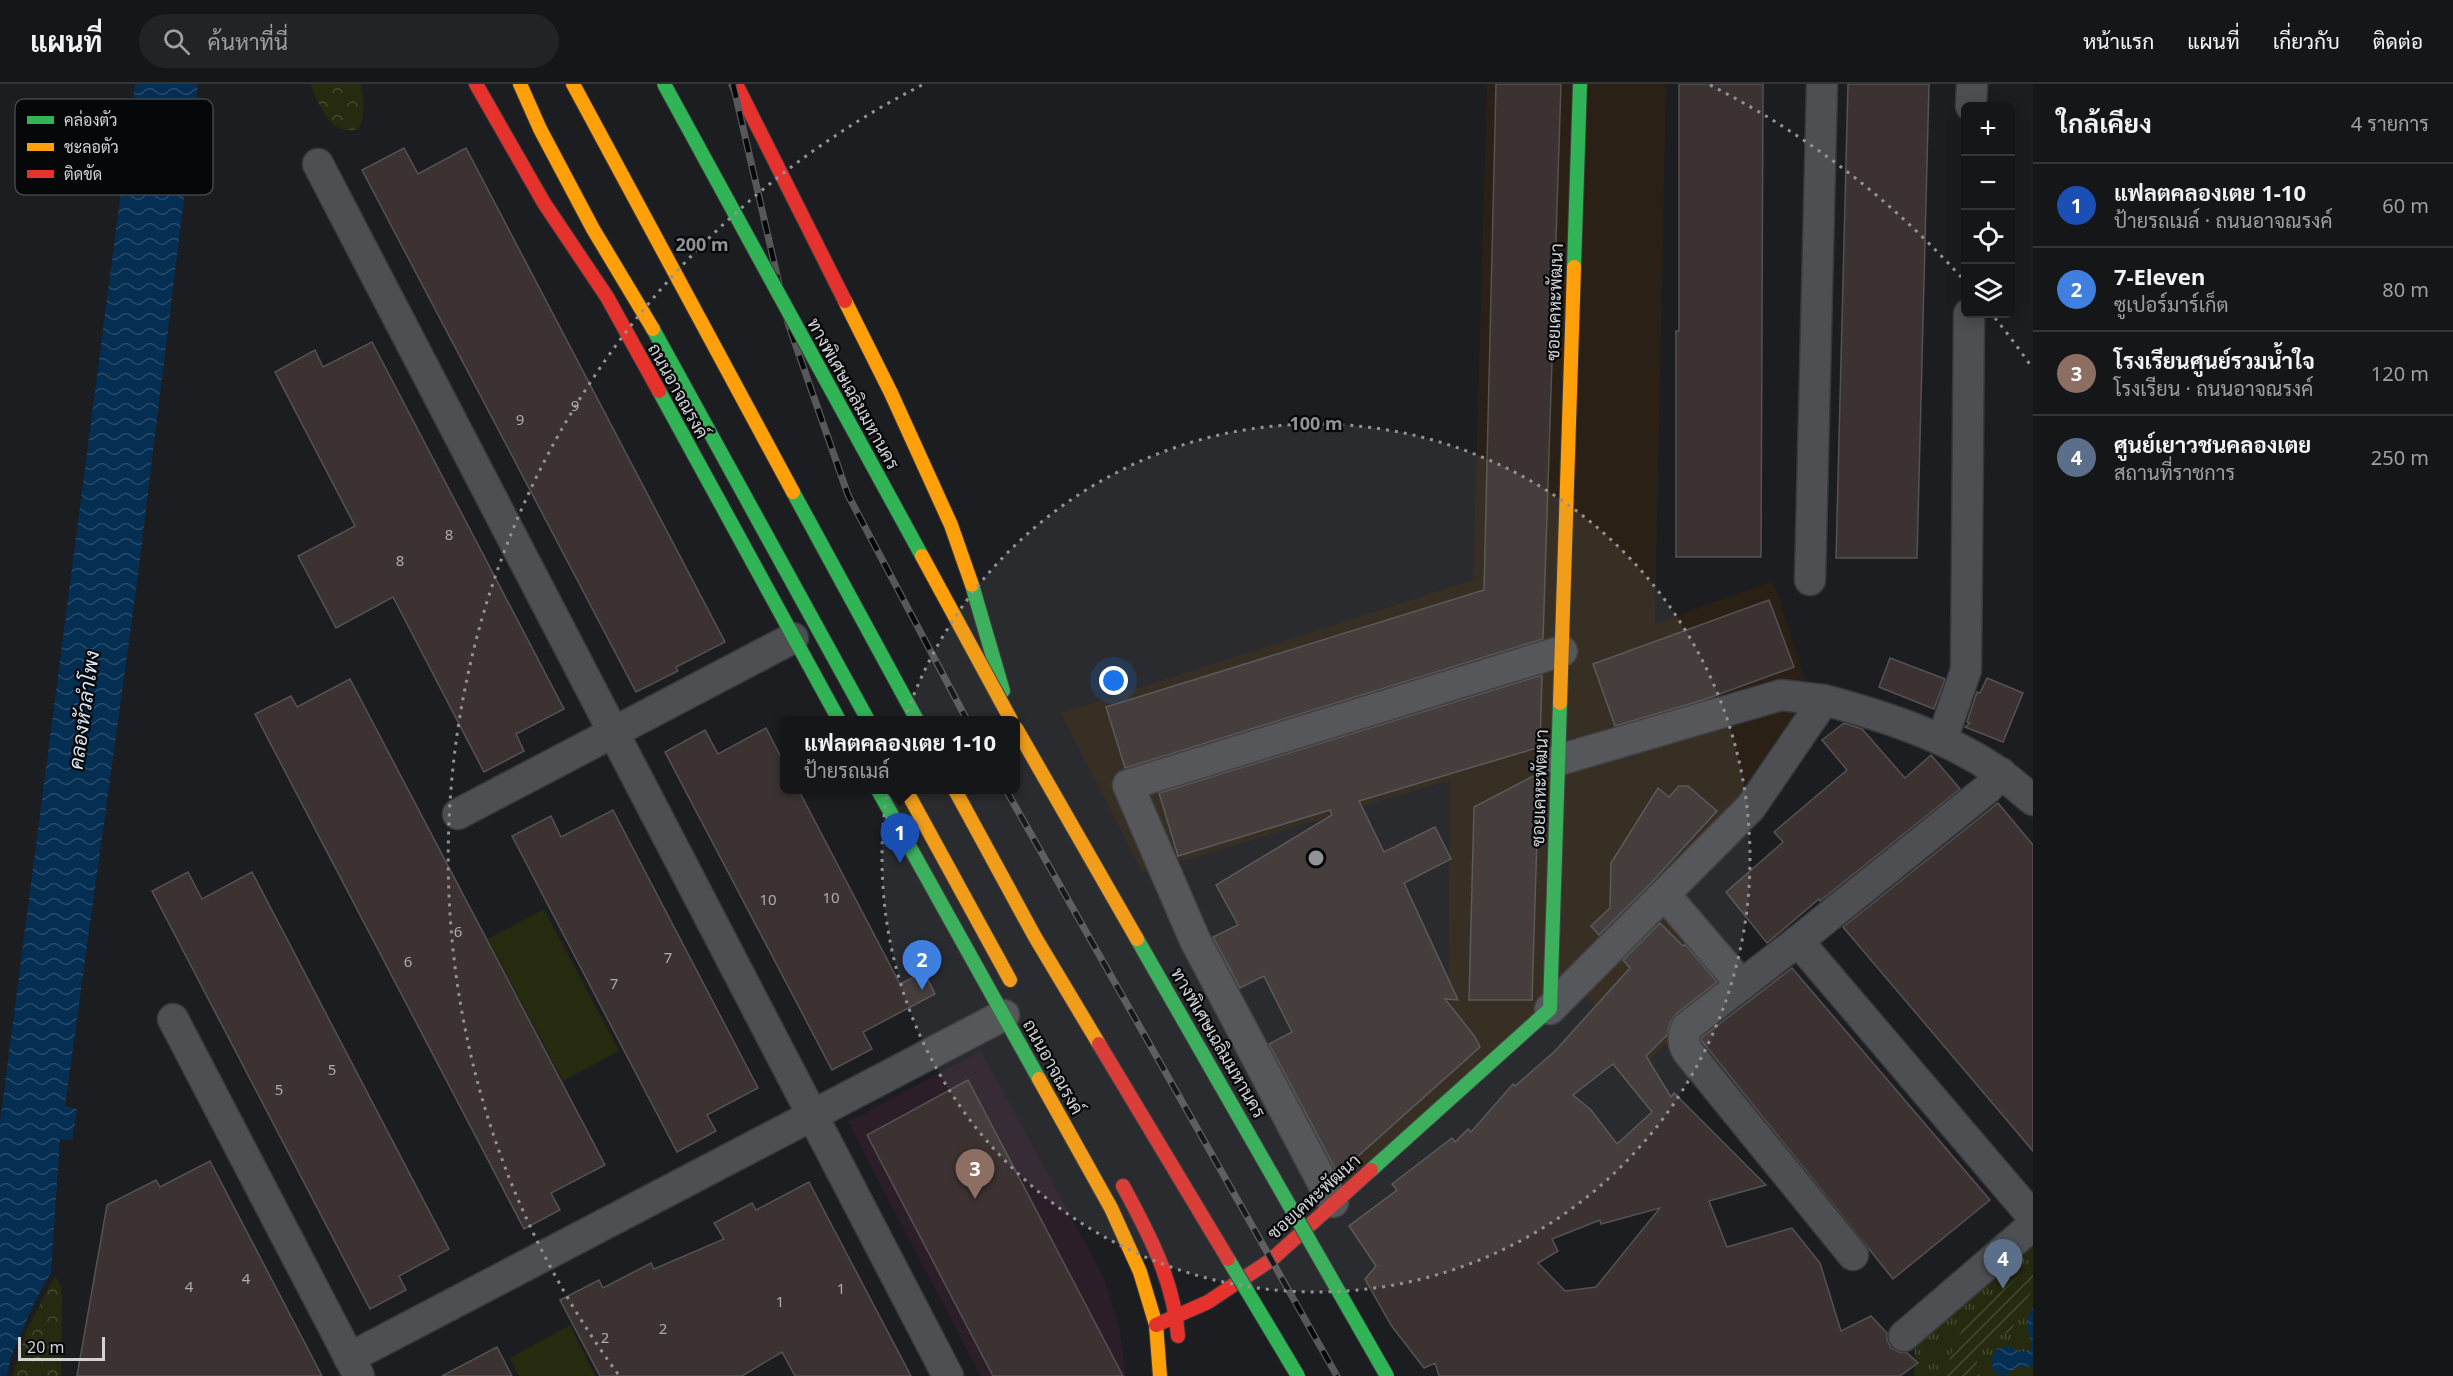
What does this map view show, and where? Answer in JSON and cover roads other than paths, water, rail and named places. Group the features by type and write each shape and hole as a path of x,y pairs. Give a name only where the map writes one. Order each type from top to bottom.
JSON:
{"main road":[{"name":"ถนนอาจณรงค์","path":"476,84 544,203 607,297 805,631 865,716"},
{"name":"ถนนอาจณรงค์","path":"520,84 540,129 593,229 637,300 805,631 837,716"},
{"path":"573,84 915,716"},
{"name":"ทางพิเศษเฉลิมมหานคร","path":"664,84 1010,716"},
{"path":"736,84 891,393 951,525 969,575 1011,716"},
{"name":"ซอยเคหะพัฒนา","path":"1156,1325 1208,1302 1257,1270 1550,1009 1580,84"},
{"name":"ทางพิเศษเฉลิมมหานคร","path":"1020,735 1387,1376"},
{"name":"ถนนอาจณรงค์","path":"881,794 1012,1005"},
{"name":"ถนนอาจณรงค์","path":"908,794 1140,1272 1156,1325 1160,1376"},
{"path":"958,794 1035,937 1298,1376"},
{"path":"1116,1174 1145,1227 1165,1274 1178,1315 1178,1346"}],"street":[{"path":"1810,580 1822,84"},
{"path":"1971,102 1972,84"},
{"path":"318,164 948,1376"},
{"path":"1942,740 1966,670 1969,318"},
{"path":"458,814 805,631"},
{"path":"1333,1202 1195,940 1128,785 1562,651"},
{"path":"1559,760 1781,695 1824,699 1868,712 1942,740 2001,773 2033,800"},
{"path":"1550,1009 1751,807 1824,699"},
{"path":"1853,1255 1684,1046 1683,1033 1687,1027 1987,789 2001,773"},
{"path":"1665,895 1742,985"},
{"path":"1798,941 2033,1217"},
{"path":"173,1019 354,1367 1012,1005"},
{"path":"1904,1336 2033,1225"}],"water":[{"path":"135,84 198,84 196,99 133,99"},
{"name":"คลองหัวลำโพง","path":"121,195 184,195 137,583 65,1106 77,1109 72,1141 60,1139 51,1272 31,1309 11,1357 7,1376 0,1376 0,1122"},
{"path":"2033,1307 2033,1366 2015,1368 2005,1376 1995,1373 1991,1361 1996,1349 2009,1346 2020,1352 2031,1350 2027,1320"}],"railway":[{"path":"733,84 788,323 848,495 965,716"},
{"path":"1008,794 1337,1376"}],"place":[{"name":"แฟลตคลองเตย 1-10","path":"900,863"},
{"name":"7-Eleven","path":"922,990"},
{"name":"โรงเรียนศูนย์รวมน้ำใจ","path":"975,1199"},
{"name":"ศูนย์เยาวชนคลองเตย","path":"2003,1289"}]}
